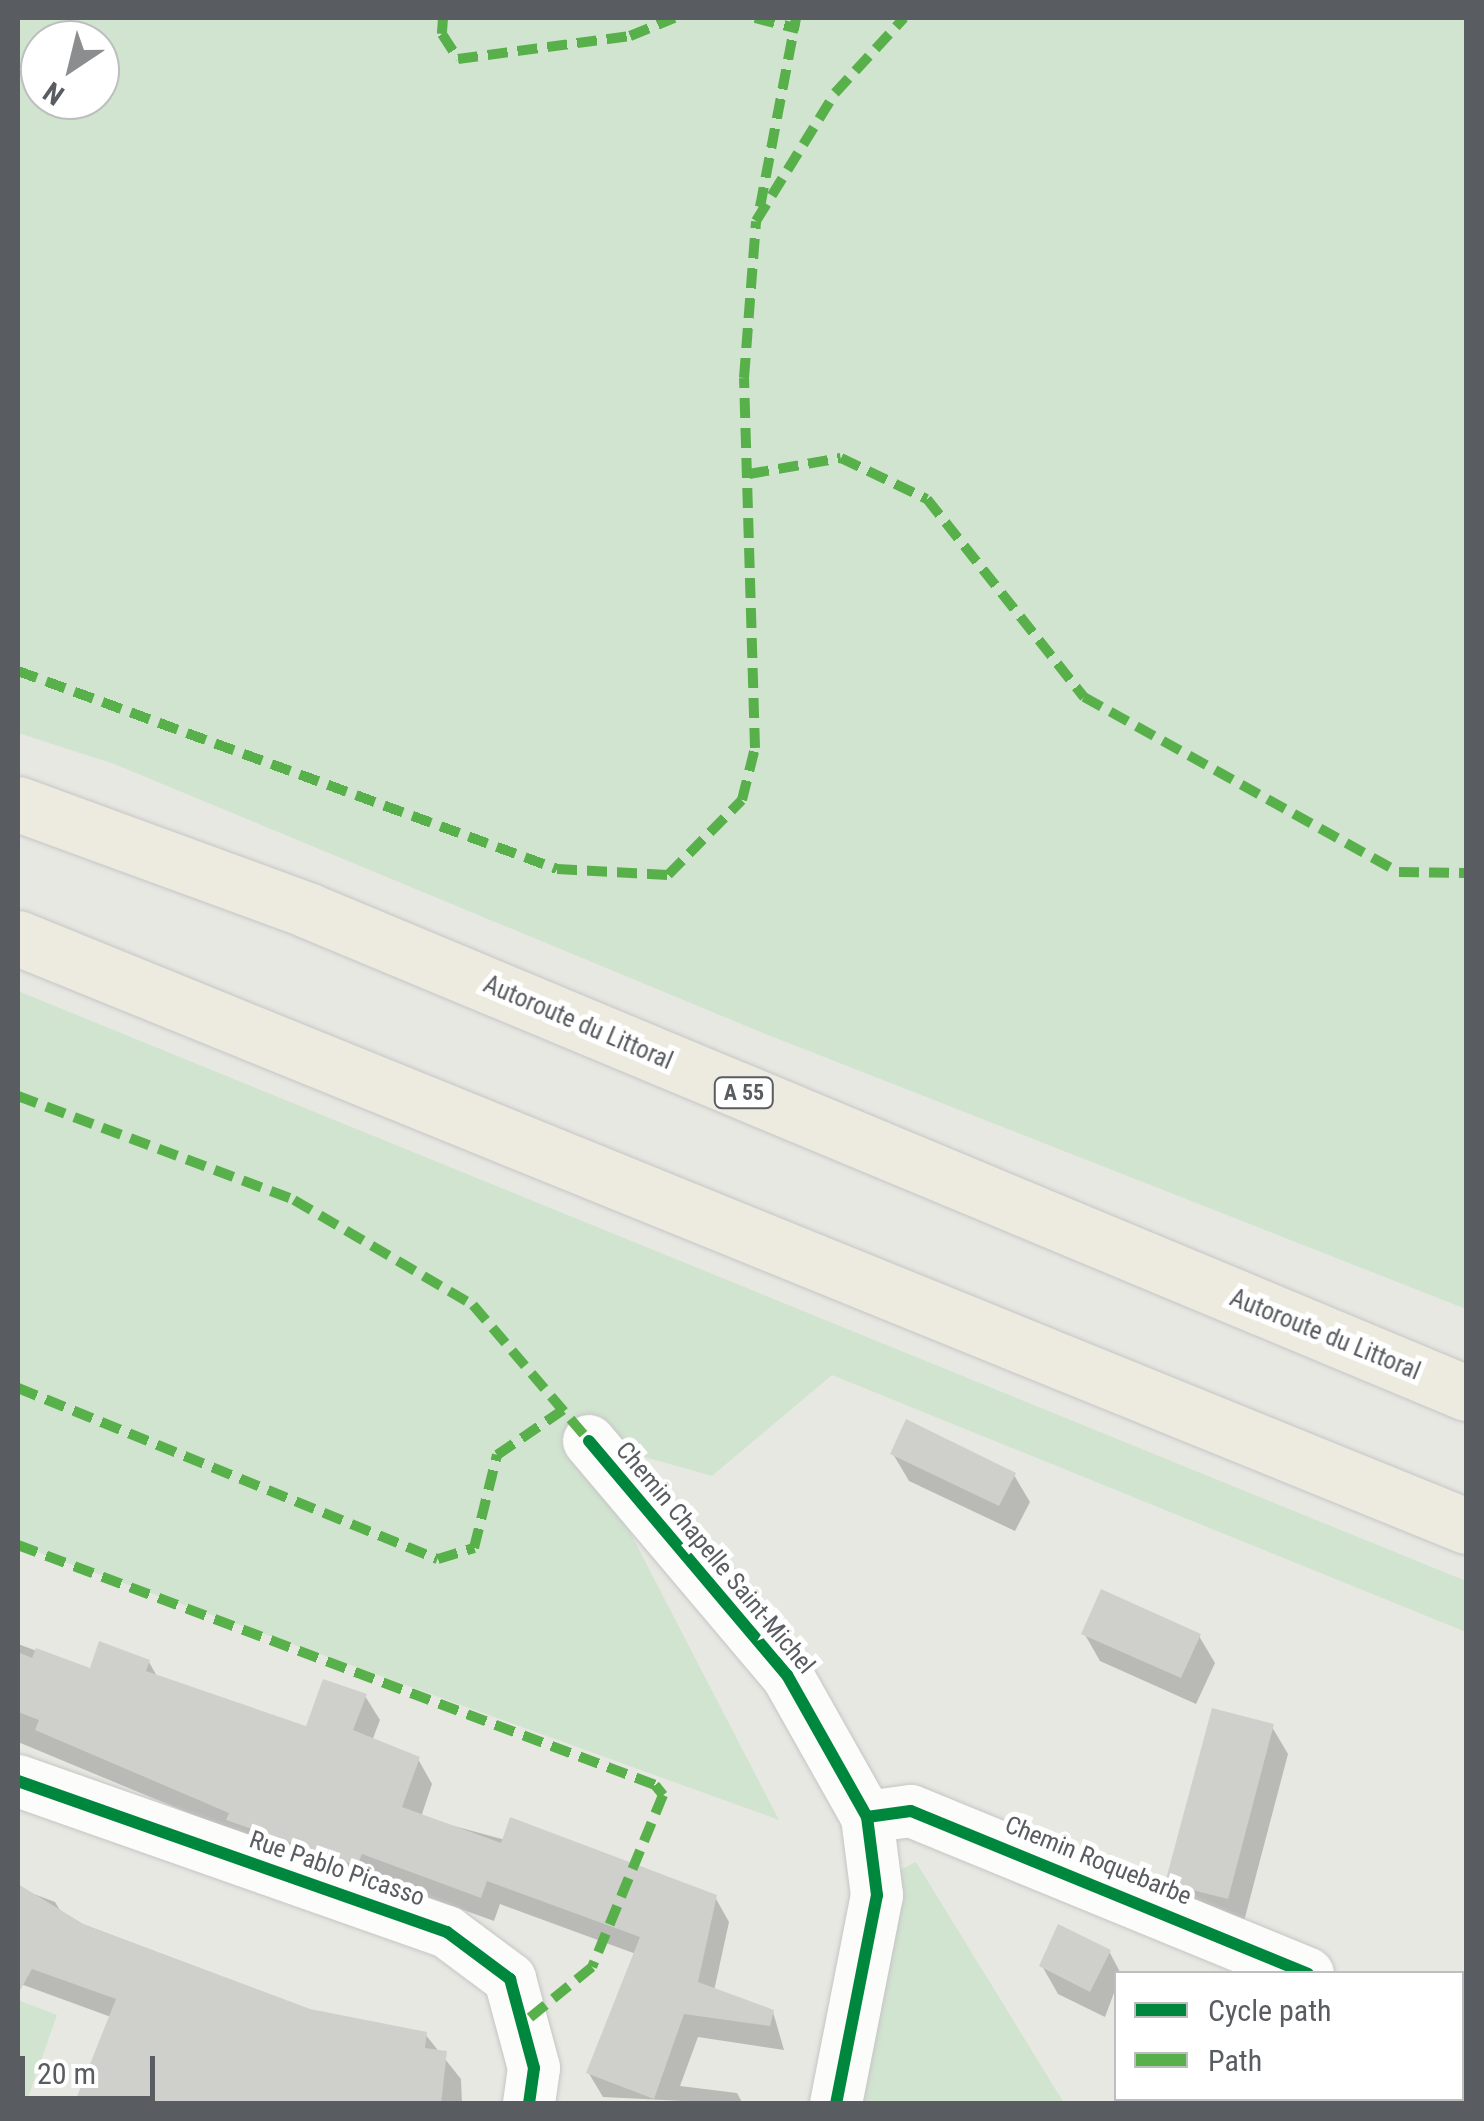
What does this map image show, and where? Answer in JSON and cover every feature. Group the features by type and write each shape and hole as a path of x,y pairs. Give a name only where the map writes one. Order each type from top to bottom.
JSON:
{"highway":[{"name":"Autoroute du Littoral","path":"18,804 307,910 1466,1393"},
{"path":"18,938 1466,1526"}],"street":[{"name":"Chemin Chapelle Saint-Michel","path":"588,1441 788,1675 867,1817 876,1895 836,2104"},
{"name":"Rue Pablo Picasso","path":"18,1781 447,1932 510,1980 534,2068 528,2104"},
{"name":"Chemin Roquebarbe","path":"867,1817 911,1811 1301,1971"}],"green space":[{"path":"18,18 1466,18 1466,1309 763,1033 114,764 18,733"},
{"path":"18,991 1466,1581 1466,1632 832,1375 712,1476 634,1454 604,1482 779,1820 18,1545"},
{"path":"916,1862 1064,2103 856,2104 894,1873"},
{"path":"18,2000 57,2015 26,2103 18,2103"}],"building":[{"path":"906,1419 1016,1473 999,1506 890,1454"},
{"path":"1101,1589 1201,1634 1181,1678 1081,1634"},
{"path":"99,1641 150,1660 146,1671 306,1726 323,1679 367,1694 353,1730 420,1757 402,1807 501,1843 510,1817 717,1895 698,1982 774,2010 770,2026 684,2014 654,2099 586,2073 640,1937 487,1881 481,1898 362,1854 357,1866 226,1820 229,1813 35,1730 39,1720 18,1712 18,1652 32,1658 36,1648 90,1668"},
{"path":"1212,1708 1274,1724 1228,1899 1165,1883"},
{"path":"18,1884 85,1925 310,2009 427,2032 425,2048 447,2051 441,2104 74,2104 116,1999 32,1969 18,1994"},
{"path":"1058,1924 1111,1950 1090,1992 1039,1966"}],"marked path":[{"path":"443,18 442,34 458,59 630,36 674,18"},
{"path":"755,18 799,29"},
{"path":"760,207 796,18"},
{"path":"18,671 557,869 668,875 742,800 755,748 744,378 756,221 835,93 904,18"},
{"path":"749,474 841,458 927,499 1084,697 1399,872 1466,873"},
{"path":"18,1096 294,1200 473,1305 589,1441"},
{"path":"18,1388 438,1559 474,1548 497,1455 563,1410"},
{"path":"18,1545 655,1785 663,1795 592,1967 522,2024"}],"cycle path":[{"path":"589,1441 787,1675 867,1817 877,1895 836,2104"},
{"path":"18,1781 447,1932 510,1979 534,2068 529,2104"},
{"path":"867,1817 911,1811 1301,1971"}]}
